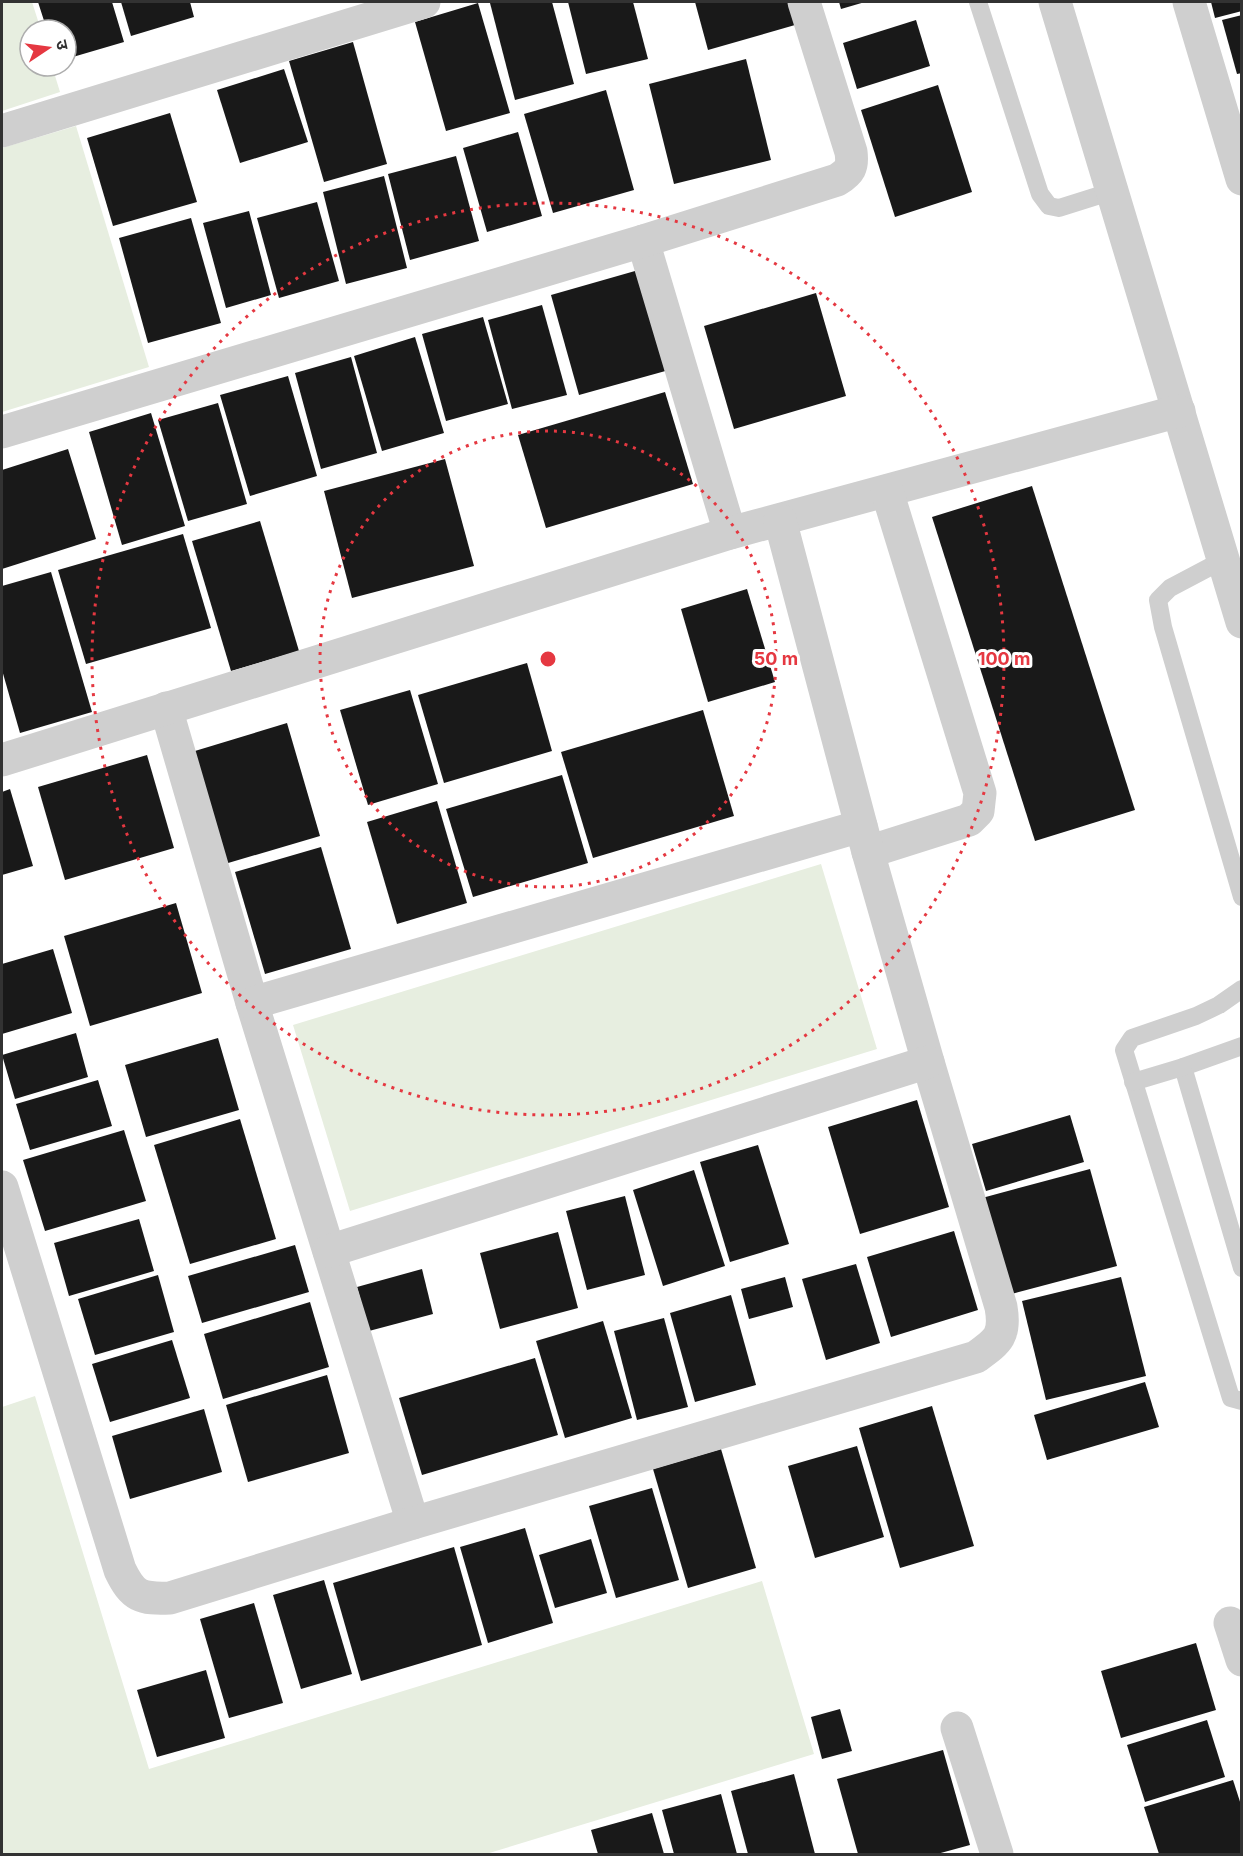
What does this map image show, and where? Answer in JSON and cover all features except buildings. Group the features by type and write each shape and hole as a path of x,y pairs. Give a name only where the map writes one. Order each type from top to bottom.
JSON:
{"street":[{"path":"2,131 424,2"},
{"path":"2,432 643,241 837,180 849,172 852,164 851,152 804,2"},
{"path":"1055,2 1242,622"},
{"path":"1189,2 1242,179"},
{"path":"643,241 730,533"},
{"path":"2,760 730,533 1179,411"},
{"path":"252,1003 865,839 969,820 978,811 980,793 886,491"},
{"path":"2,1187 120,1570 128,1587 146,1599 170,1598 413,1523 976,1358 994,1344 1004,1326 1001,1307 865,839 780,520"},
{"path":"166,708 252,1003 413,1523"},
{"path":"329,1251 928,1062"},
{"path":"1230,1623 1242,1660"},
{"path":"957,1728 992,1853"}],"lane":[{"path":"978,2 1040,194 1049,206 1059,208 1113,191"},
{"path":"1223,560 1170,588 1158,600 1163,627 1242,897"},
{"path":"1242,989 1219,1005 1196,1016 1132,1038 1124,1050 1231,1398 1242,1401"},
{"path":"1133,1082 1242,1046"},
{"path":"1183,1067 1242,1268"}],"shaded area":[{"path":"2,2 32,2 37,18 18,18 18,78 56,78 60,92 2,111"},
{"path":"76,126 149,367 2,412 2,148"},
{"path":"821,864 877,1049 350,1211 293,1025"},
{"path":"35,1396 149,1769 762,1581 814,1754 486,1854 2,1854 2,1407"}]}
